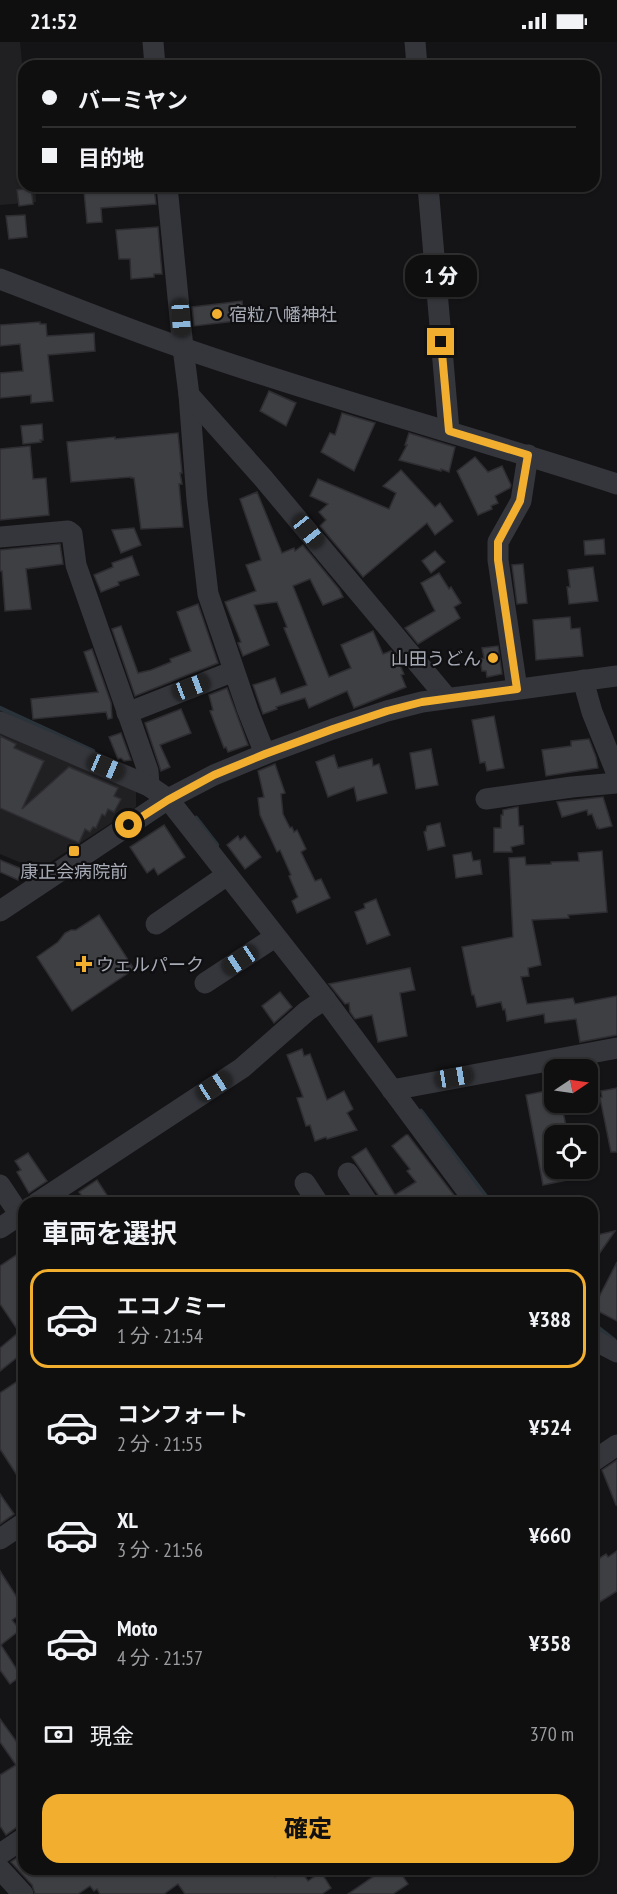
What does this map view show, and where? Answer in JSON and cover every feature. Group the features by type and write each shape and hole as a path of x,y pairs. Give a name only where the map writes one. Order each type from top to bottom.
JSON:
{"street":[{"path":"153,42 154,60"},
{"path":"415,42 416,60"},
{"path":"168,192 208,594 265,754"},
{"path":"429,192 449,431"},
{"path":"0,279 183,348 617,484"},
{"path":"189,395 263,478 447,698"},
{"path":"517,689 498,560 498,542 520,501 528,455"},
{"path":"0,537 68,531 72,534 76,565 148,771 149,786"},
{"path":"127,713 234,671"},
{"path":"0,911 168,800 214,775 265,754 387,711 447,698 617,676"},
{"path":"583,680 592,712 617,774"},
{"path":"0,722 149,786 168,800 324,999 472,1197"},
{"path":"486,799 617,783"},
{"path":"156,924 227,875"},
{"path":"205,983 275,937"},
{"path":"50,1197 242,1068 324,999"},
{"path":"392,1090 617,1048"},
{"path":"348,1173 364,1197"},
{"path":"305,1183 314,1197"},
{"path":"0,1185 18,1204"},
{"path":"0,1228 18,1218"},
{"path":"598,1342 617,1352"},
{"path":"598,1458 617,1445"},
{"path":"0,1539 18,1527"},
{"path":"0,1854 18,1842"},
{"path":"0,1869 23,1894"}],"shaded area":[{"path":"0,42 20,42 22,60 18,60 18,192 35,192 36,202 0,205"},
{"path":"0,730 136,791 136,807 38,870 0,854"}],"building":[{"path":"17,190 18,192 32,192 33,204 19,206"},
{"path":"84,192 154,192 156,204 101,208 102,222 87,223"},
{"path":"25,215 27,237 9,239 6,216"},
{"path":"158,227 162,274 131,279 130,259 119,259 116,230"},
{"name":"宿粒八幡神社","path":"242,301 244,320 194,326 192,307"},
{"path":"40,322 40,324 46,324 47,336 94,333 95,351 48,355 53,401 31,403 31,395 0,398 0,373 23,371 20,344 0,346 0,325"},
{"path":"269,391 296,403 286,426 260,411"},
{"path":"342,413 375,423 354,471 321,452 330,433 335,435"},
{"path":"42,424 43,440 23,444 21,426"},
{"path":"178,433 182,473 180,473 182,484 179,484 183,527 141,529 134,478 71,482 67,442"},
{"path":"409,433 455,447 449,472 399,460 407,445 405,445"},
{"path":"30,446 33,479 46,478 49,515 0,520 0,449"},
{"path":"475,457 488,472 502,466 511,485 510,488 495,496 498,503 491,506 492,509 478,515 457,471"},
{"path":"401,470 435,507 440,503 453,521 435,535 427,523 363,577 320,526 326,520 319,512 328,504 310,496 318,479 389,509 396,493 383,486"},
{"path":"257,492 282,553 294,548 295,551 303,545 343,597 323,605 310,579 293,586 329,677 351,668 341,645 373,631 383,654 391,651 396,657 404,674 401,675 406,687 354,708 347,691 309,708 305,698 276,707 277,709 263,714 253,685 275,678 281,694 307,685 284,628 287,627 277,602 254,605 269,645 243,656 238,643 241,642 225,602 256,591 246,565 261,560 240,499"},
{"path":"134,528 141,545 121,553 112,530"},
{"path":"604,539 605,554 585,555 584,541"},
{"path":"60,544 63,564 26,569 31,609 5,611 0,550"},
{"path":"435,551 445,562 431,573 422,561"},
{"path":"132,556 139,575 118,582 119,585 101,592 94,575 113,567 112,563"},
{"path":"523,564 527,603 517,604 512,565"},
{"path":"593,567 598,601 569,604 568,570"},
{"path":"439,573 461,603 454,607 460,618 418,644 405,628 435,611 421,583"},
{"path":"198,604 218,663 135,696 112,629 121,626 138,673 151,670 191,651 177,612"},
{"path":"570,617 571,629 580,628 583,656 536,660 533,620"},
{"name":"山田うどん","path":"498,646 502,674 487,677 486,671 482,671 480,659 484,658 482,648"},
{"path":"92,649 111,703 112,718 108,719 106,712 33,719 31,699 98,692 84,652"},
{"path":"227,688 248,745 228,752 226,747 224,748 210,711 213,710 209,695"},
{"path":"181,709 191,733 160,745 170,767 161,771 145,723"},
{"path":"494,716 504,768 487,771 485,762 480,763 472,720"},
{"path":"121,733 131,760 118,759 109,737"},
{"path":"0,736 16,744 14,748 44,761 22,809 69,767 118,788 114,796 121,799 114,812 108,809 105,816 102,814 96,828 93,827 90,832 85,829 79,843 0,808"},
{"path":"589,739 598,768 546,776 542,750 571,746 571,741"},
{"path":"431,749 438,785 416,789 410,753"},
{"path":"334,755 338,768 372,759 373,766 379,764 387,793 357,801 354,787 328,797 316,762"},
{"path":"275,764 285,793 281,794 283,814 290,828 292,827 294,832 297,830 306,849 301,852 315,881 321,879 330,898 297,913 292,901 298,897 289,876 291,875 280,850 277,852 260,815 258,798 264,797 258,771"},
{"path":"603,797 612,826 599,829 592,814 588,815 587,810 562,817 557,802"},
{"path":"518,807 519,826 523,826 524,844 511,847 512,852 494,852 494,828 501,828 503,810"},
{"path":"440,823 445,846 428,850 424,832 427,826"},
{"path":"164,825 185,857 158,875 154,868 147,873 130,847"},
{"path":"238,836 240,840 245,836 261,857 245,869 227,845"},
{"path":"602,851 607,912 568,915 569,918 532,920 541,965 528,968 529,976 521,977 527,1004 573,998 575,1004 617,996 617,1035 580,1042 576,1019 545,1023 544,1014 507,1021 501,1002 477,1007 474,995 472,995 462,947 513,937 509,858 525,857 526,865 551,864 551,862 579,861 578,853"},
{"path":"471,852 473,861 480,860 482,874 456,878 453,855"},
{"path":"0,860 22,869 18,880 0,872"},
{"path":"376,899 390,935 367,944 355,912 365,908 364,904"},
{"path":"99,915 134,969 72,1011 37,957 58,942 65,933 76,930"},
{"path":"410,968 415,990 400,993 407,1036 378,1042 372,1015 355,1019 350,1012 349,1003 345,1004 329,984"},
{"path":"280,992 292,1007 274,1023 262,1006"},
{"path":"302,1049 304,1056 310,1054 327,1100 344,1091 353,1109 347,1113 357,1130 315,1141 310,1125 306,1126 297,1098 303,1097 287,1055"},
{"path":"617,1088 617,1152 611,1152 600,1098 602,1097 601,1091"},
{"path":"544,1091 544,1113 563,1113 566,1125 544,1125 544,1179 572,1179 543,1185 526,1095"},
{"path":"408,1135 455,1197 379,1197 352,1157 366,1148 395,1195 416,1182 407,1171 410,1169 392,1146"},
{"path":"28,1153 47,1181 29,1193 17,1172 21,1170 15,1161"},
{"path":"97,1180 108,1197 83,1197 79,1192"},
{"path":"615,1231 598,1255 598,1235"},
{"path":"18,1254 18,1331 0,1304 0,1266"},
{"path":"617,1262 617,1321 598,1311 599,1297"},
{"path":"18,1333 18,1357 0,1371 0,1348"},
{"path":"18,1381 18,1477 0,1449 0,1393"},
{"path":"617,1460 617,1505 616,1505 602,1470"},
{"path":"0,1494 14,1514 0,1524"},
{"path":"617,1551 617,1591 598,1603 598,1559 606,1554 608,1557"},
{"path":"0,1571 18,1599 18,1616 12,1620 18,1628 18,1632 1,1645 18,1671 18,1678 10,1684 0,1670"},
{"path":"0,1719 18,1744 18,1827 6,1835 0,1826 0,1775 16,1765 0,1742"},
{"path":"18,1857 18,1870 11,1862"},
{"path":"23,1875 274,1875 275,1877 278,1875 304,1875 308,1881 317,1875 323,1875 331,1888 322,1894 185,1894 178,1884 164,1894 100,1894 97,1889 94,1891 90,1886 78,1894 35,1894 32,1885"},
{"path":"402,1875 408,1884 393,1894 348,1894 374,1876"}],"waterway":[{"path":"0,708 93,751"},
{"path":"196,818 217,845"},
{"path":"421,1111 486,1197"},
{"path":"598,1328 614,1340"}],"place":[{"name":"宿粒八幡神社","path":"217,314"},
{"name":"山田うどん","path":"493,658"},
{"name":"康正会病院前","path":"74,851"},
{"name":"ウェルパーク","path":"84,964"}],"route":[{"path":"129,825 214,775 333,729 422,702 517,689 498,560 498,542 518,508 528,455 449,431 441,342"}]}
